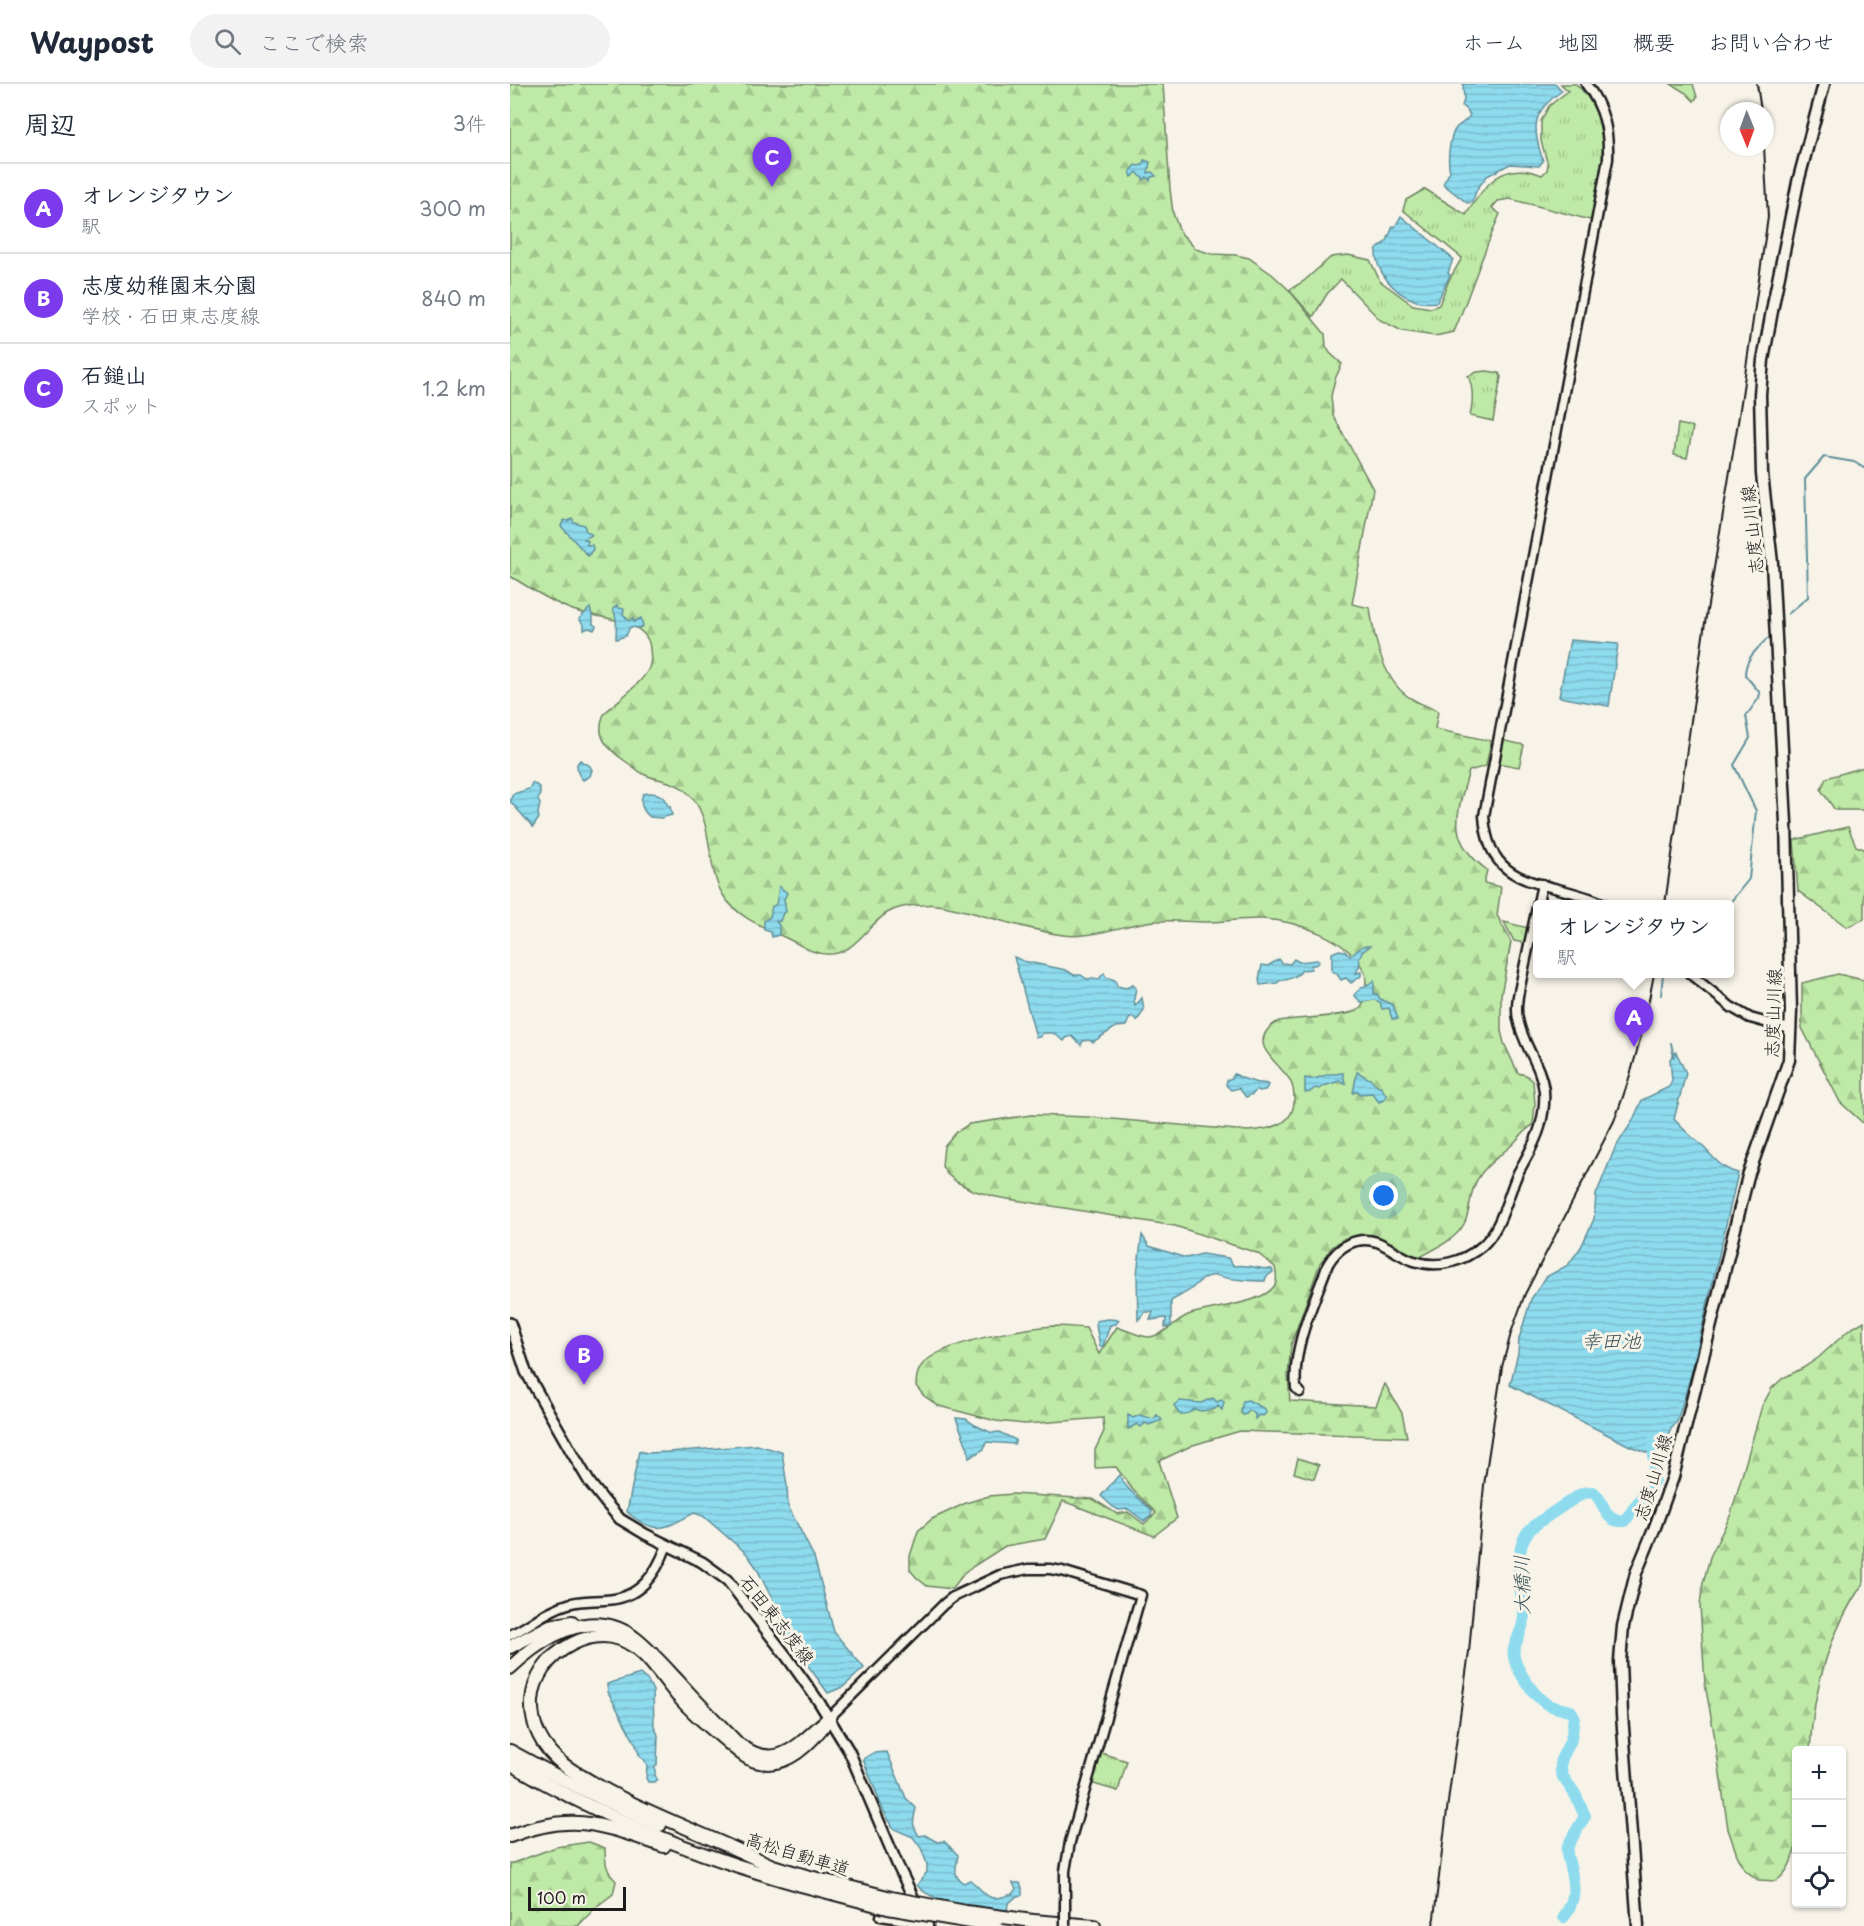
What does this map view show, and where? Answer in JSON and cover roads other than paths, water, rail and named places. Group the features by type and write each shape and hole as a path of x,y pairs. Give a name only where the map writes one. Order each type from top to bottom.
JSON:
{"highway":[{"path":"510,1647 550,1626 567,1622 583,1622 601,1629"},
{"path":"510,1668 548,1638 578,1626 616,1629 634,1637 738,1744 750,1753 762,1757 777,1757 789,1753 829,1718"},
{"path":"510,1677 536,1653 558,1640 601,1629"},
{"path":"601,1629 563,1648 550,1658 538,1676 532,1694 534,1726 550,1753 589,1781 631,1803 772,1866"},
{"name":"高松自動車道","path":"510,1751 555,1777 625,1810 681,1834 772,1866 799,1881 966,1912 1094,1926"},
{"name":"高松自動車道","path":"510,1763 545,1784 627,1823 707,1855 888,1908 995,1926"},
{"path":"510,1836 545,1824 584,1822 604,1826 701,1858 799,1881"}],"main road":[{"name":"志度山川線","path":"1638,1926 1622,1714 1620,1661 1623,1626 1636,1573 1673,1477 1748,1176 1789,1060 1786,823 1772,563 1762,474 1760,394 1763,360 1798,182 1824,84"},
{"name":"石田東志度線","path":"510,1323 526,1372 590,1483 620,1519 702,1562 732,1585 787,1657 849,1751 898,1866 928,1926"}],"street":[{"path":"1586,84 1600,106 1606,123 1608,159 1484,816 1485,834 1489,846 1497,860 1507,870 1520,878 1595,900"},
{"path":"1539,900 1542,884"},
{"path":"1300,1392 1296,1388 1295,1367 1301,1340 1328,1264 1335,1253 1346,1245 1368,1240 1378,1242 1411,1261 1424,1264 1447,1263 1461,1260 1475,1252 1497,1227 1518,1173 1534,1143 1544,1108 1544,1091 1538,1066 1520,1027 1517,1007 1533,926"},
{"path":"1695,978 1716,996 1750,1018 1790,1029"},
{"path":"510,1635 551,1610 568,1604 589,1600 618,1599 631,1594 645,1585 656,1569 667,1545"},
{"path":"829,1718 944,1604 1000,1575 1028,1569 1050,1569 1141,1595 1070,1842 1065,1871 1065,1926"},
{"path":"881,1916 928,1926"}],"water":[{"path":"1463,84 1556,84 1562,91 1539,113 1536,129 1543,161 1539,166 1510,164 1487,176 1477,189 1472,202 1467,203 1443,184 1450,171 1449,150 1452,137 1458,126 1470,115 1462,106"},
{"path":"1144,160 1150,162 1148,173 1152,172 1156,176 1151,177 1150,181 1147,177 1144,180 1137,172 1132,177 1130,171 1135,165 1143,165"},
{"path":"1401,216 1453,259 1448,273 1450,275 1437,302 1422,302 1407,297 1393,287 1379,266 1376,250 1387,241 1393,226 1395,227"},
{"path":"572,518 574,522 584,525 586,531 592,535 584,539 588,541 587,545 592,545 593,549 588,556 561,526 564,520 568,521"},
{"path":"617,605 624,609 623,614 629,621 633,618 634,622 641,618 643,626 630,627 626,636 616,639 616,620 613,609"},
{"path":"590,608 593,624 596,626 594,630 589,628 584,630 584,625 579,619"},
{"path":"1570,640 1618,644 1609,706 1559,697"},
{"path":"580,760 592,770 590,776 583,780 577,769"},
{"path":"532,783 538,786 540,792 539,818 533,827 510,801 513,794 529,789"},
{"path":"649,793 663,797 670,806 672,815 661,818 650,817 642,807 641,801 643,794"},
{"path":"779,886 787,893 784,899 786,912 783,913 780,921 776,922 779,925 779,935 772,937 771,932 764,930 764,921 770,917 772,906 776,905"},
{"path":"1363,946 1370,946 1362,952 1359,958 1360,964 1356,973 1361,972 1361,976 1351,983 1346,978 1341,980 1332,971 1332,953 1339,950 1345,951 1350,956"},
{"path":"1014,957 1066,970 1087,979 1099,979 1104,973 1106,977 1115,980 1117,986 1126,988 1133,985 1136,988 1135,1006 1142,998 1144,1010 1137,1021 1133,1017 1129,1019 1126,1026 1116,1027 1093,1042 1083,1041 1081,1045 1072,1036 1064,1041 1053,1033 1043,1033 1040,1037 1036,1037"},
{"path":"1279,959 1282,963 1290,964 1294,959 1299,962 1317,960 1319,962 1311,965 1311,969 1302,970 1289,979 1260,985 1262,965 1268,966"},
{"path":"1374,981 1374,994 1393,1005 1398,1019 1392,1019 1389,1008 1382,1009 1380,1002 1375,1000 1361,1002 1354,995"},
{"name":"幸田池","path":"1676,1052 1686,1073 1674,1119 1721,1165 1738,1173 1691,1375 1677,1422 1671,1429 1663,1447 1658,1447 1653,1455 1630,1446 1510,1385 1519,1339 1531,1299 1546,1277 1568,1265 1581,1247 1594,1219 1596,1195 1615,1148 1632,1122 1642,1100 1669,1087 1672,1080 1670,1059"},
{"path":"1357,1072 1381,1087 1387,1096 1384,1100 1379,1102 1372,1093 1359,1094 1358,1091 1353,1093"},
{"path":"1343,1073 1345,1084 1340,1081 1305,1092 1305,1078 1315,1079"},
{"path":"1234,1074 1256,1083 1269,1085 1265,1090 1257,1089 1246,1097 1239,1088 1231,1090 1226,1085 1227,1080"},
{"path":"1142,1235 1149,1246 1186,1258 1202,1254 1228,1258 1234,1266 1272,1269 1273,1272 1266,1277 1265,1281 1232,1279 1216,1275 1203,1278 1190,1290 1171,1301 1171,1327 1165,1327 1166,1318 1150,1320 1153,1312 1145,1312 1138,1320 1137,1274"},
{"path":"1119,1320 1116,1324 1110,1325 1103,1346 1100,1347 1096,1321"},
{"path":"1213,1398 1217,1402 1221,1400 1224,1402 1222,1410 1218,1406 1215,1409 1201,1411 1194,1409 1189,1413 1179,1414 1174,1405 1180,1401 1201,1403"},
{"path":"1248,1400 1265,1409 1266,1413 1255,1419 1255,1414 1249,1410 1243,1415 1241,1411 1243,1401"},
{"path":"1128,1415 1133,1418 1140,1415 1154,1419 1157,1415 1162,1420 1149,1425 1145,1423 1141,1427 1137,1424 1128,1429"},
{"path":"956,1418 966,1419 992,1433 999,1432 1016,1440 1014,1444 986,1442 984,1449 969,1458 968,1449"},
{"path":"757,1445 782,1452 788,1506 814,1557 834,1632 864,1668 843,1687 828,1693 785,1634 787,1629 756,1567 747,1554 703,1516 694,1513 660,1528 645,1525 627,1512 639,1451 668,1452"},
{"path":"1119,1475 1130,1490 1152,1511 1151,1516 1144,1521 1128,1509 1119,1510 1113,1507 1101,1496"},
{"path":"640,1674 648,1681 653,1691 654,1726 658,1735 657,1765 655,1767 657,1779 654,1782 648,1782 647,1766 640,1757 608,1692 607,1684"},
{"path":"887,1752 906,1798 916,1808 913,1822 919,1836 925,1835 937,1842 944,1841 958,1855 956,1874 960,1880 964,1883 970,1880 991,1898 1012,1894 1016,1889 1013,1883 1020,1883 1022,1895 1017,1896 1008,1904 1007,1911 946,1901 924,1892 917,1885 927,1872 927,1864 921,1848 913,1837 894,1829 883,1810 863,1759 873,1753"}],"waterway":[{"path":"1788,614 1808,597 1805,479 1824,457 1854,462 1864,468"},
{"path":"1732,900 1749,879 1756,811 1734,765 1750,738 1746,716 1760,693 1745,675 1745,669 1752,655 1767,639"},
{"path":"1661,995 1663,978"},
{"path":"1671,1043 1674,1057"},
{"name":"大橋川","path":"1564,1917 1571,1904 1573,1893 1567,1849 1585,1816 1561,1771 1561,1760 1570,1742 1574,1716 1571,1711 1551,1706 1540,1699 1529,1686 1515,1662 1514,1649 1524,1618 1519,1572 1520,1551 1531,1529 1583,1493 1593,1492 1612,1519 1625,1521 1654,1480 1654,1440"}],"railway":[{"path":"1757,84 1760,102"},
{"path":"1666,900 1704,629 1739,416 1768,217 1765,156"},
{"path":"1433,1926 1469,1652 1484,1485 1502,1367 1525,1294 1614,1121 1638,1048 1653,978"}],"place":[{"name":"石鎚山","path":"772,187"},
{"name":"オレンジタウン","path":"1634,1047"},
{"name":"志度幼稚園末分園","path":"584,1385"}]}
